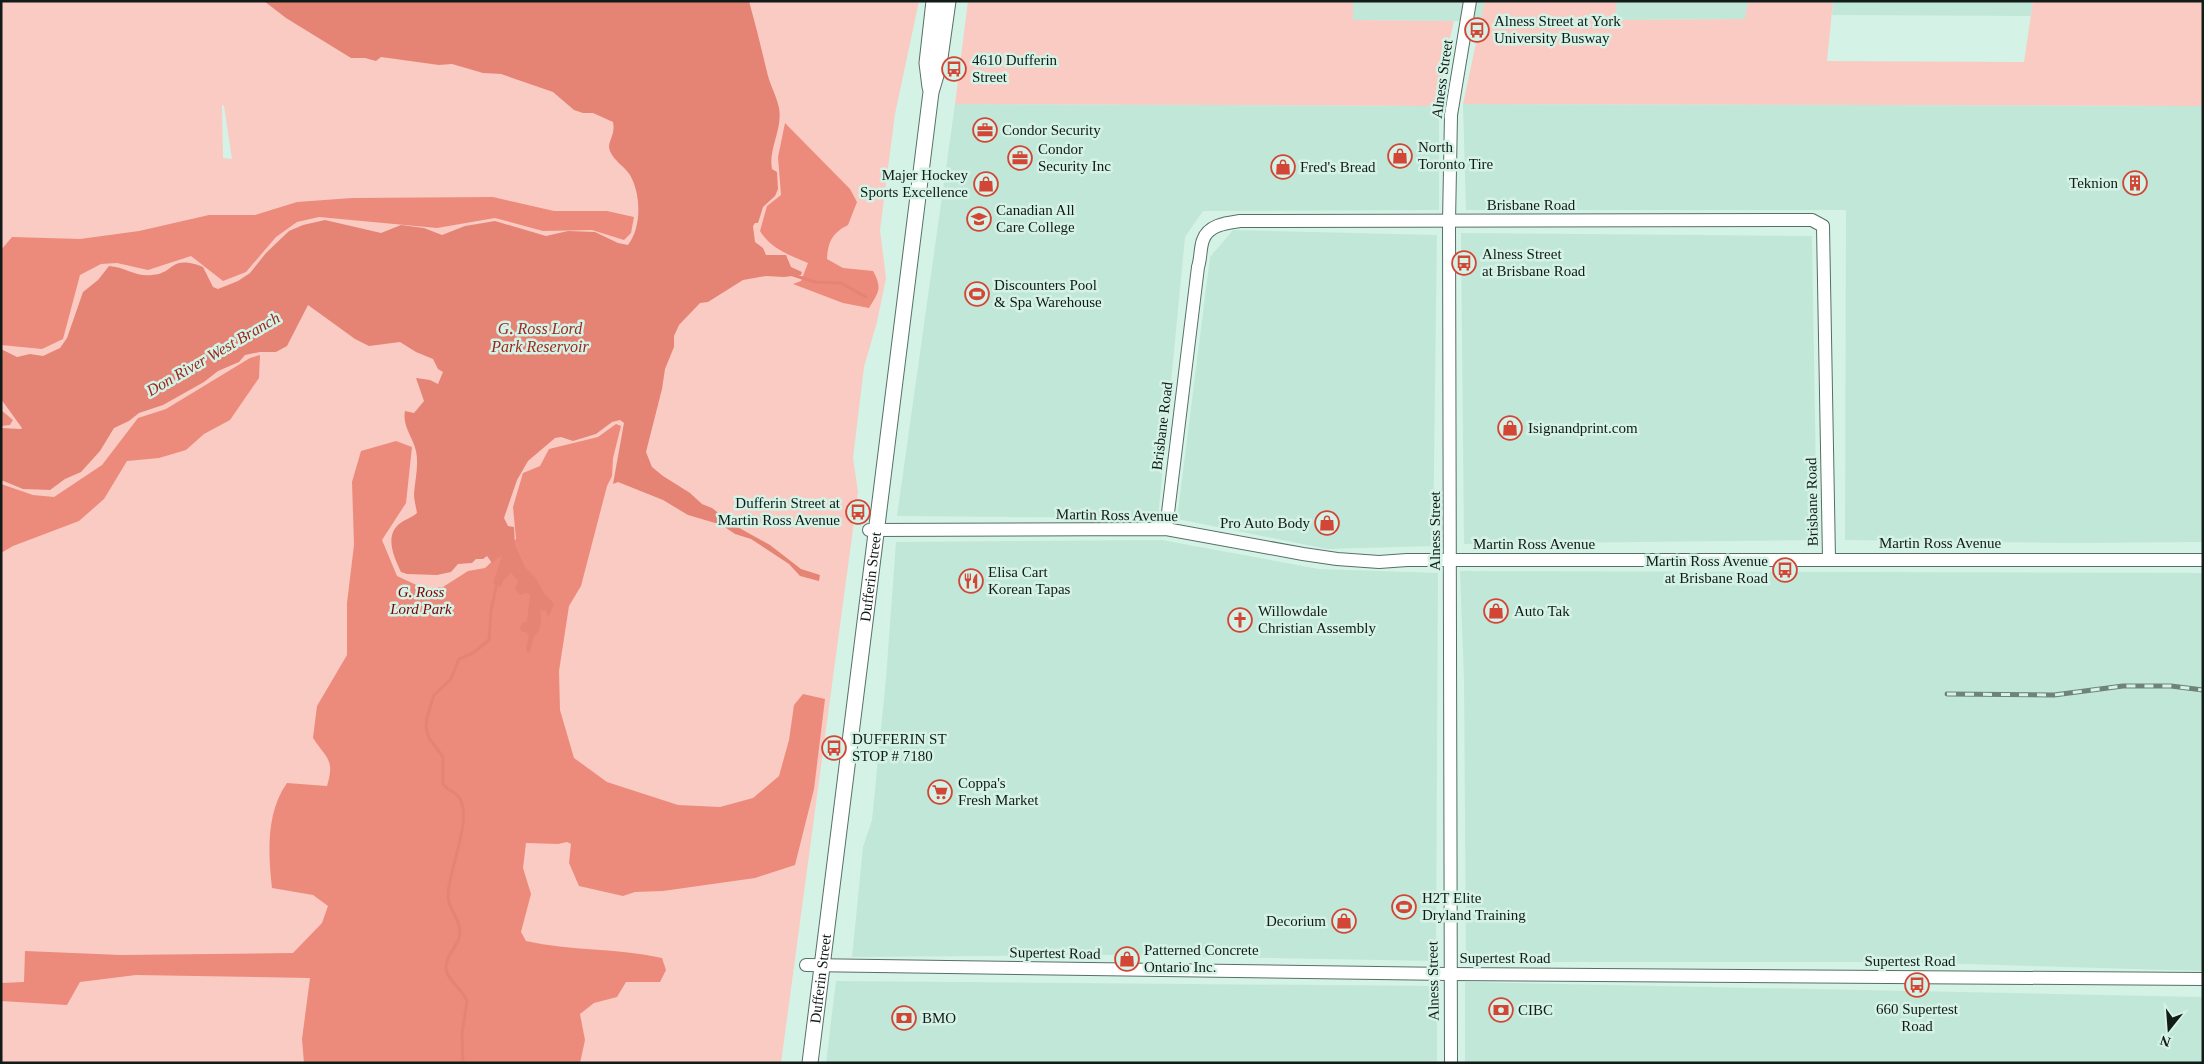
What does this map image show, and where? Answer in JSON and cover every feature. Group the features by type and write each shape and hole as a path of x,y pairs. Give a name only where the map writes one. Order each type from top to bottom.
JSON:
{"main road":[{"name":"Dufferin Street","path":"931,92 927,63 934,1"},
{"name":"Dufferin Street","path":"810,1063 814,966 931,92 939,65 948,1"}],"street":[{"name":"Alness Street","path":"1451,1063 1449,974 1451,560 1449,222 1451,115 1470,1"},
{"name":"Brisbane Road","path":"1166,529 1198,267 1202,256 1203,239 1209,229 1226,223 1240,221 1812,220 1823,226 1829,559"},
{"name":"Martin Ross Avenue","path":"873,530 1166,529 1303,554 1379,562 1408,560 2203,560"},
{"name":"Supertest Road","path":"814,966 1449,974 2203,978"}],"shaded area":[{"path":"1353,1 1485,1 1481,21 1454,21 1353,20"},
{"path":"1617,1 1748,1 1746,19 1615,20"},
{"path":"1833,1 2033,1 2031,16 1832,15"},
{"path":"955,104 1439,106 1439,210 1203,211 1185,237 1158,518 897,516"},
{"path":"1463,104 2203,106 2203,542 2073,543 1845,540 1846,210 1466,210"},
{"path":"1233,230 1437,235 1433,546 1327,549 1177,519 1210,257"},
{"path":"1461,233 1812,236 1817,540 1464,544"},
{"path":"1162,540 1319,569 1438,573 1436,961 1114,955 852,957 863,847 872,820 886,678 896,542"},
{"path":"1460,571 2203,573 2203,971 1898,962 1466,962 1464,680"},
{"path":"836,981 1437,986 1437,1063 826,1063"},
{"path":"1465,982 2203,997 2203,1063 1465,1063"}],"green space":[{"name":"G. Ross Lord Park","path":"1,1 919,1 895,114 880,230 886,278 877,322 864,367 853,458 858,492 781,1063 1,1063","holes":["222,105 224,106 232,159 223,158"]},
{"path":"968,1 1353,1 1353,20 1454,21 1446,55 1439,106 955,104"},
{"path":"1485,1 1617,1 1615,20 1745,19 1748,1 1833,1 1827,61 2024,62 2033,1 2203,1 2203,106 1463,104"},
{"path":"785,123 850,189 857,202 848,225 838,231 832,239 828,248 827,259 843,268 873,271 879,287 869,308 843,303 793,284 801,281 808,263 775,247 760,231 767,206 781,195 778,157"},
{"path":"493,197 554,211 607,211 634,217 631,233 624,240 592,230 543,231 495,218 437,228 319,217 297,222 276,237 246,272 223,281 191,256 148,270 117,263 101,264 80,275 63,339 42,349 1,345 1,250 12,237 80,239 139,231 209,215 255,215 297,202 352,198"},
{"path":"260,355 259,378 230,420 204,434 186,450 159,458 127,461 104,499 79,521 13,546 1,553 1,484 33,495 54,497 102,465 138,418 166,409 250,358"},
{"path":"1,410 13,420 10,425 1,426"},
{"path":"616,424 621,426 613,458 612,476 607,486 581,586 569,606 559,671 560,710 574,758 607,782 678,805 720,807 753,798 779,776 789,740 794,705 803,694 825,699 814,789 795,865 755,878 663,891 635,892 623,896 579,886 569,863 571,844 567,842 558,844 526,843 523,868 531,894 521,932 526,941 662,958 666,970 660,982 626,982 617,997 594,1003 580,1014 585,1040 580,1063 304,1063 302,1039 310,978 136,975 80,982 67,1005 1,1001 1,983 24,982 25,951 121,955 293,953 322,923 328,906 313,895 272,888 270,834 275,807 287,783 327,786 330,765 313,738 317,706 347,655 347,603 354,545 352,482 361,451 396,441 412,447 406,503 382,540 397,576 425,589 443,587 468,571 485,568 516,539 513,507 523,473 540,466 549,449 598,437"}],"water":[{"name":"G. Ross Lord Park Reservoir","path":"264,1 749,1 780,116 771,161 772,169 777,172 778,189 775,196 763,207 758,223 755,223 753,226 755,242 763,248 766,255 786,255 791,267 802,272 801,275 784,277 766,276 743,280 708,302 700,303 679,325 674,336 674,347 665,369 662,389 646,452 652,467 663,476 734,525 770,545 801,569 820,575 819,581 800,576 789,564 751,539 735,534 722,525 688,515 663,500 618,482 613,484 624,423 620,420 612,422 596,434 573,441 561,437 555,438 528,461 517,480 504,518 508,526 514,527 515,545 525,567 535,577 544,593 554,605 548,618 546,611 540,610 540,628 534,636 530,652 527,652 529,636 526,632 522,632 520,627 522,623 527,621 530,595 526,593 520,595 515,589 518,581 511,573 503,581 501,587 493,583 502,555 492,563 487,556 483,559 476,559 472,563 458,564 451,572 437,575 407,574 401,572 392,549 393,531 399,524 417,513 414,494 417,456 405,422 405,411 414,413 424,401 416,378 430,380 438,384 443,372 438,369 433,359 416,352 400,342 369,346 355,339 308,305 287,346 276,352 260,352 245,355 239,362 218,371 204,382 163,405 139,413 129,421 114,428 100,451 81,472 65,479 50,490 23,489 1,480 1,428 22,428 1,399 1,349 17,357 30,354 43,356 60,348 67,338 83,292 98,280 109,266 135,273 152,275 165,272 178,264 192,264 203,267 213,287 218,289 238,281 250,273 266,253 289,231 303,225 325,220 381,233 401,225 424,228 442,235 465,226 495,221 546,236 568,231 595,232 618,243 628,245 633,238 638,220 638,201 630,175 614,158 609,148 614,127 613,122 593,113 583,113 574,110 553,92 501,74 483,73 452,64 439,65 381,57 376,61 365,58 351,58 286,18"}],"waterway":[{"path":"793,275 815,282 841,283 866,297"},
{"path":"463,1063 462,1034 467,1001 449,977 446,969 446,964 460,934 459,924 450,907 448,897 462,831 462,805 458,796 443,784 443,757 429,738 426,728 427,717 434,695 451,679 459,659 473,653 489,640 491,611 497,583"}],"railway":[{"path":"1947,694 2054,695 2123,686 2171,686 2203,690"}],"place":[{"name":"Alness Street at York University Busway","path":"1477,30"},
{"name":"4610 Dufferin Street","path":"954,69"},
{"name":"Condor Security","path":"985,130"},
{"name":"North Toronto Tire","path":"1400,156"},
{"name":"Condor Security Inc","path":"1020,158"},
{"name":"Fred's Bread","path":"1283,167"},
{"name":"Teknion","path":"2135,183"},
{"name":"Majer Hockey Sports Excellence","path":"986,184"},
{"name":"Canadian All Care College","path":"979,219"},
{"name":"Alness Street at Brisbane Road","path":"1464,263"},
{"name":"Discounters Pool & Spa Warehouse","path":"977,294"},
{"name":"Isignandprint.com","path":"1510,428"},
{"name":"Dufferin Street at Martin Ross Avenue","path":"858,512"},
{"name":"Pro Auto Body","path":"1327,523"},
{"name":"Martin Ross Avenue at Brisbane Road","path":"1785,570"},
{"name":"Elisa Cart Korean Tapas","path":"971,581"},
{"name":"Auto Tak","path":"1496,611"},
{"name":"Willowdale Christian Assembly","path":"1240,620"},
{"name":"DUFFERIN ST STOP # 7180","path":"834,748"},
{"name":"Coppa's Fresh Market","path":"940,792"},
{"name":"H2T Elite Dryland Training","path":"1404,907"},
{"name":"Decorium","path":"1344,921"},
{"name":"Patterned Concrete Ontario Inc.","path":"1127,959"},
{"name":"660 Supertest Road","path":"1917,985"},
{"name":"CIBC","path":"1501,1010"},
{"name":"BMO","path":"904,1018"}],"water label":[{"name":"Don River West Branch","path":"213,354"}]}
